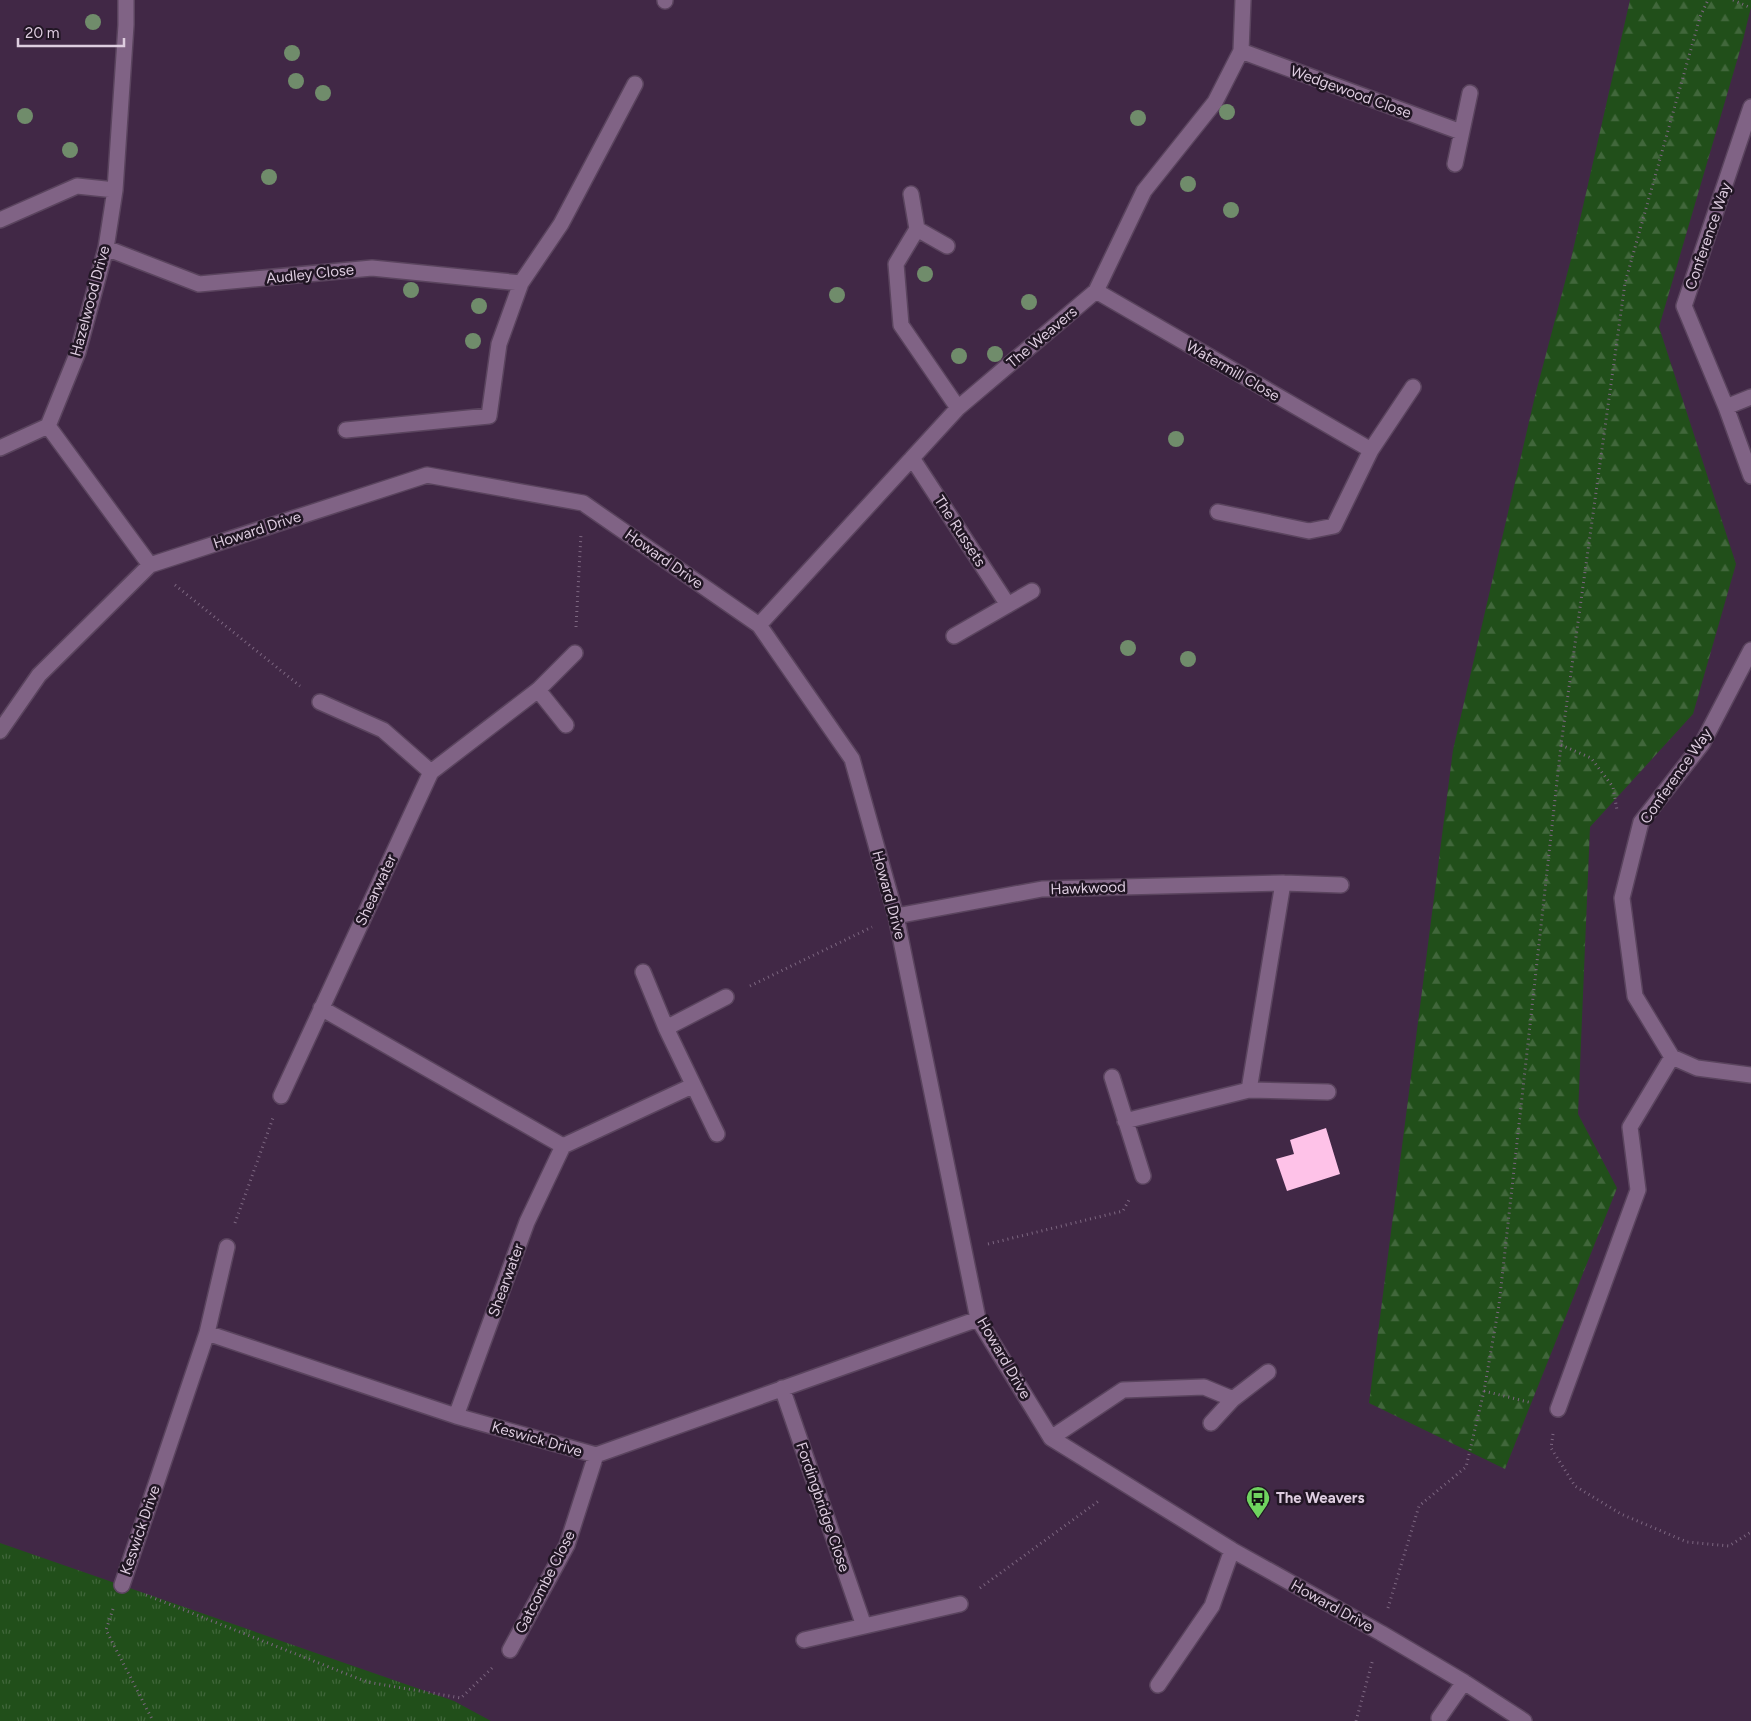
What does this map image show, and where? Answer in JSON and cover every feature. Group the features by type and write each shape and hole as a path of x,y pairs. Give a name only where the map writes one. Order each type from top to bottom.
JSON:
{"street":[{"name":"Hazelwood Drive","path":"48,426 78,352 106,248 115,190 126,0"},
{"name":"The Weavers","path":"758,625 958,408 1096,291 1144,191 1215,102 1241,51 1243,0"},
{"name":"Wedgewood Close","path":"1241,51 1461,132"},
{"path":"346,430 489,416 499,344 521,283 561,224 636,84"},
{"path":"1455,164 1470,93"},
{"name":"Conference Way","path":"1751,107 1684,306 1726,407 1751,476"},
{"path":"0,220 77,186 115,190"},
{"path":"910,194 917,229 896,264 901,325 958,408"},
{"path":"917,229 947,246"},
{"name":"Audley Close","path":"106,248 198,284 372,268 521,283"},
{"name":"Watermill Close","path":"1096,291 1371,450"},
{"path":"1218,512 1309,531 1334,526 1371,450 1413,387"},
{"path":"1726,407 1751,397"},
{"path":"0,448 48,426 150,565"},
{"name":"The Russets","path":"912,458 1008,605"},
{"name":"Howard Drive","path":"0,731 39,674 150,565 427,475 583,502 758,625 852,759 896,916 966,1249 978,1319 1051,1438 1232,1550 1381,1633 1464,1682 1524,1721"},
{"path":"954,636 1032,591"},
{"name":"Conference Way","path":"1672,1057 1635,996 1622,898 1641,822 1702,744 1751,650"},
{"name":"Shearwater","path":"280,1096 431,772 538,690 575,653"},
{"path":"538,690 566,725"},
{"path":"320,702 383,730 431,772"},
{"path":"1249,1090 1283,883"},
{"name":"Hawkwood","path":"896,916 1042,889 1283,883 1341,886"},
{"path":"643,972 692,1086 717,1134"},
{"path":"666,1028 726,997"},
{"path":"320,1008 563,1146 692,1086"},
{"path":"1558,1409 1638,1190 1630,1127 1672,1057 1698,1068 1751,1075"},
{"path":"1112,1077 1143,1176"},
{"path":"1125,1121 1249,1090 1328,1092"},
{"name":"Shearwater","path":"456,1416 527,1222 563,1146"},
{"name":"Keswick Drive","path":"122,1585 207,1333 226,1247"},
{"name":"Keswick Drive","path":"207,1333 456,1416 596,1455 978,1319"},
{"path":"1211,1423 1233,1399 1268,1372"},
{"path":"1051,1438 1123,1390 1204,1387 1233,1399"},
{"name":"Fordingbridge Close","path":"782,1388 864,1626"},
{"name":"Gatcombe Close","path":"510,1650 567,1545 596,1455"},
{"path":"1158,1685 1212,1606 1232,1550"},
{"path":"804,1640 960,1604"},
{"path":"1439,1718 1464,1682"}],"path":[{"path":"1356,1721 1419,1506 1466,1467 1484,1391 1500,1305 1561,744 1625,283 1700,16 1708,0"},
{"path":"1733,0 1751,8"},
{"path":"575,653 583,502"},
{"path":"150,565 320,702"},
{"path":"1561,744 1591,758 1613,787 1617,812"},
{"path":"726,997 896,916"},
{"path":"226,1247 280,1096"},
{"path":"966,1249 1123,1211 1143,1176"},
{"path":"1484,1391 1558,1409 1551,1448 1575,1486 1621,1514 1687,1542 1729,1546 1751,1532"},
{"path":"960,1604 1123,1483"},
{"path":"153,1721 106,1630 122,1585 367,1682 461,1698 510,1650"}],"green space":[{"path":"1630,0 1751,0 1743,40 1659,327 1736,564 1693,714 1590,827 1578,1114 1617,1188 1505,1469 1369,1403 1453,750 1535,396 1571,259"},
{"path":"0,1543 454,1701 491,1721 0,1721"}],"building":[{"path":"1326,1128 1340,1174 1287,1191 1276,1159 1294,1154 1290,1140"}],"place":[{"name":"The Weavers","path":"1258,1519"}]}
